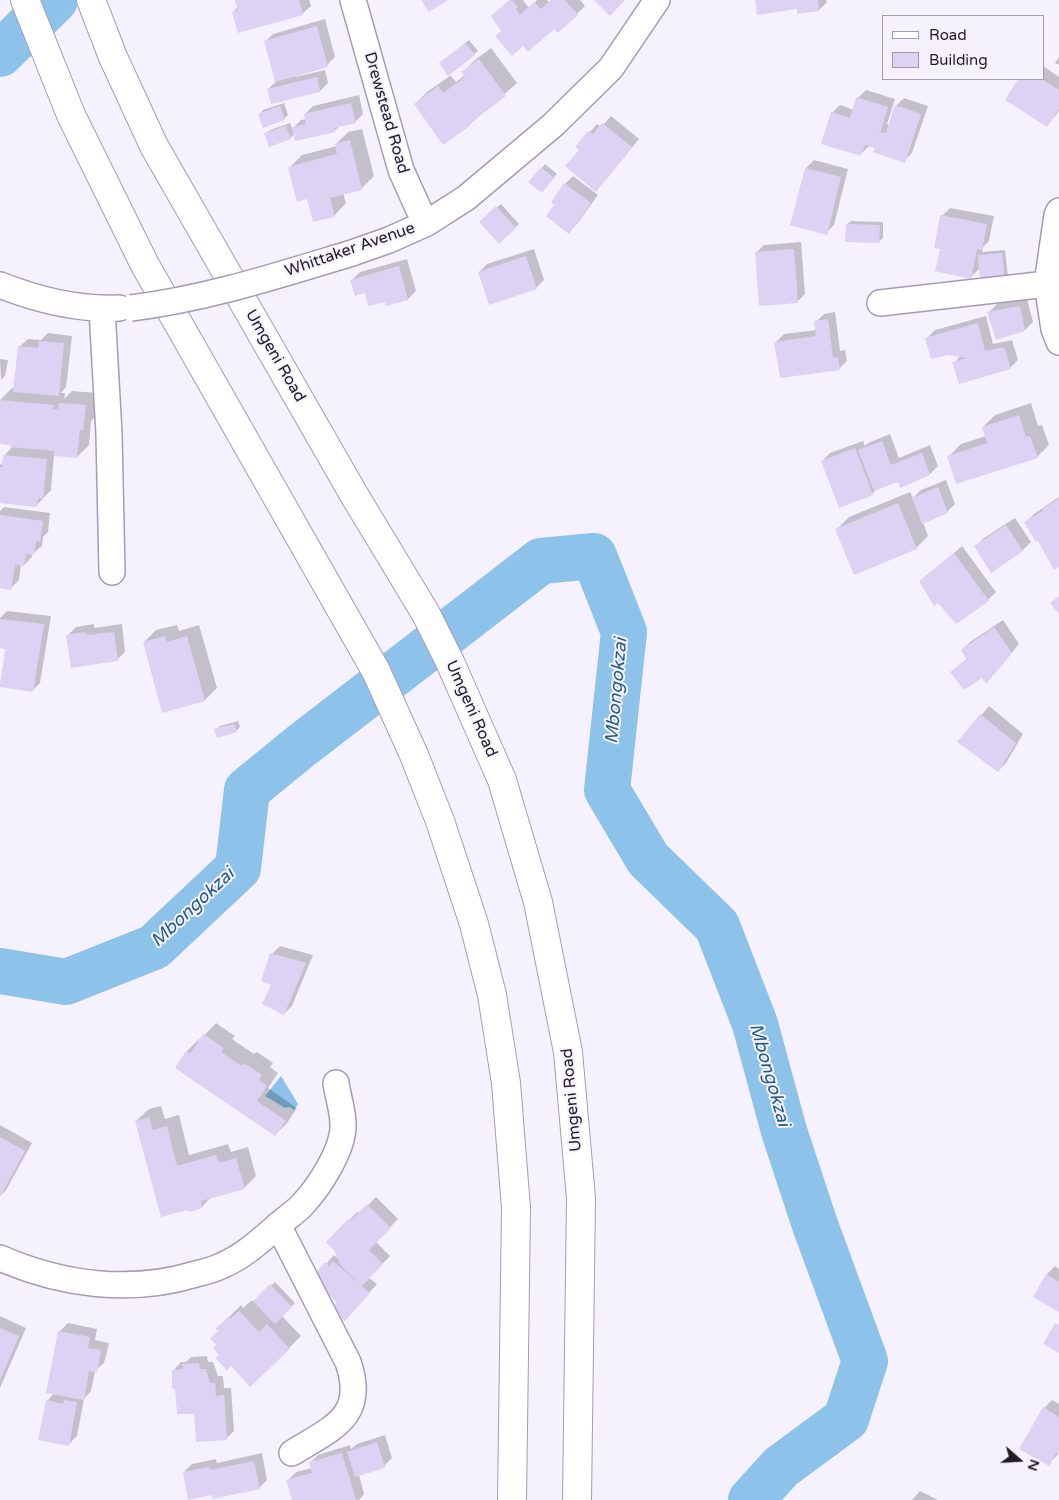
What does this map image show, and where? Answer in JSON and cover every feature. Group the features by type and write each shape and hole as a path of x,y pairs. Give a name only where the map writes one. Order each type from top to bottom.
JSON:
{"highway":[{"path":"26,0 71,115 145,265 376,671 440,820 474,924 492,995 506,1083 516,1208 512,1500"},
{"name":"Umgeni Road","path":"91,0 113,57 154,146 353,493 426,614 450,662 505,790 538,902 568,1052 580,1198 577,1500"}],"street":[{"name":"Drewstead Road","path":"354,0 401,170 427,224"},
{"name":"Whittaker Avenue","path":"0,285 58,304 102,309 158,306 195,298 352,253 427,224 466,198 553,125 605,75 657,0"},
{"path":"1059,211 1047,284 1054,329 1059,342"},
{"path":"880,303 1047,284"},
{"path":"102,309 112,572"},
{"path":"0,1258 34,1272 96,1285 138,1285 174,1281 220,1267 246,1253 302,1204 324,1176 339,1147 344,1126 336,1083"},
{"path":"278,1225 348,1362 353,1377 354,1389 352,1404 346,1416 332,1429 292,1454"}],"water":[{"path":"281,1076 298,1104 294,1110 289,1107 285,1108 265,1096"}],"building":[{"path":"235,0 299,0 303,15 238,33 232,12 238,10"},
{"path":"421,0 448,0 429,12"},
{"path":"509,0 512,0 518,7 516,9 520,15 534,2 541,9 551,0 565,0 578,15 558,33 554,29 528,52 523,46 512,56 495,36 501,31 491,16"},
{"path":"594,0 625,0 610,16"},
{"path":"755,0 818,0 819,11 797,14 797,9 757,15"},
{"path":"317,26 328,67 275,82 264,41"},
{"path":"465,43 475,55 448,76 439,63"},
{"path":"479,59 506,96 469,124 470,126 443,145 414,104 438,86 443,93 465,77 461,72"},
{"path":"317,77 320,92 271,104 267,89"},
{"path":"1017,80 1044,80 1059,90 1059,109 1047,127 1005,100"},
{"path":"856,97 888,107 880,132 886,133 895,105 921,114 905,163 873,152 875,148 865,145 861,156 821,144 831,112 850,118"},
{"path":"351,103 356,123 334,128 335,132 295,141 292,127 306,124 304,114"},
{"path":"280,106 285,120 263,128 258,114"},
{"path":"602,123 632,147 596,192 565,166 579,150 575,147 588,131 593,134"},
{"path":"286,126 291,139 269,147 264,133"},
{"path":"350,140 362,190 330,198 335,217 313,222 307,199 297,202 288,167 337,154 335,144"},
{"path":"541,167 554,178 542,193 528,182"},
{"path":"805,168 841,177 827,235 790,225"},
{"path":"564,183 591,203 569,234 546,216 554,205 551,202"},
{"path":"496,206 516,228 499,244 479,222"},
{"path":"940,215 987,224 982,250 977,249 971,279 935,271 940,249 934,248"},
{"path":"846,224 880,225 879,243 845,242"},
{"path":"794,249 798,303 759,306 755,252"},
{"path":"1002,253 1005,282 980,284 978,255"},
{"path":"526,256 537,289 489,305 478,272"},
{"path":"399,266 408,300 386,306 385,302 368,306 365,293 355,296 350,280"},
{"path":"1020,306 1025,331 996,340 987,312"},
{"path":"828,319 833,358 838,357 840,370 780,378 774,342 816,336 814,321"},
{"path":"978,323 985,351 1004,347 1011,369 959,384 952,362 967,358 948,355 931,359 925,338"},
{"path":"39,341 64,343 59,396 13,392 18,346 38,348"},
{"path":"0,400 54,405 53,409 58,409 59,403 86,405 83,430 80,430 77,458 54,456 54,451 10,447 10,445 0,444"},
{"path":"1019,415 1026,437 1030,436 1038,458 956,484 947,456 987,443 982,427"},
{"path":"882,441 891,465 922,453 930,475 900,488 898,482 874,491 858,450"},
{"path":"855,448 873,495 839,508 821,461"},
{"path":"3,455 47,459 43,499 38,498 37,507 0,503 0,467 2,467"},
{"path":"938,487 948,513 922,524 912,498"},
{"path":"1059,499 1059,567 1054,570 1038,541 1036,542 1024,522"},
{"path":"898,503 917,549 854,575 835,529"},
{"path":"0,515 43,521 40,542 36,541 34,555 26,554 24,566 15,565 11,590 0,588"},
{"path":"1006,525 1023,551 991,573 974,546"},
{"path":"954,553 989,601 956,624 938,603 934,606 919,581"},
{"path":"1059,596 1059,614 1050,603"},
{"path":"0,619 44,624 33,692 0,687 5,649 0,648"},
{"path":"994,627 1012,653 986,684 982,678 964,690 950,672 967,660 961,650"},
{"path":"86,632 87,635 114,632 118,661 71,668 66,635"},
{"path":"165,636 167,642 187,636 205,701 162,713 143,642"},
{"path":"980,714 1016,743 998,772 957,742"},
{"path":"234,724 237,732 217,738 214,729"},
{"path":"270,953 306,963 284,1015 262,1004 271,985 261,981"},
{"path":"203,1034 224,1048 221,1052 242,1066 244,1063 262,1075 259,1080 267,1086 257,1101 286,1121 275,1136 175,1068 186,1051 190,1054"},
{"path":"149,1117 153,1130 167,1126 177,1166 216,1155 219,1163 236,1158 245,1189 201,1201 202,1208 161,1217 135,1121"},
{"path":"0,1137 25,1151 0,1197"},
{"path":"367,1204 391,1228 369,1250 383,1264 362,1286 341,1266 334,1250 326,1242 348,1219 350,1221"},
{"path":"333,1261 370,1293 345,1321 331,1309 337,1302 315,1283 319,1278 315,1274 325,1262 329,1266"},
{"path":"1046,1274 1059,1282 1059,1312 1033,1297"},
{"path":"270,1284 292,1307 275,1324 253,1301"},
{"path":"239,1311 259,1332 267,1324 290,1349 250,1387 231,1366 227,1370 215,1358 219,1355 213,1348 216,1345 210,1338 218,1331 215,1329 229,1316 230,1319"},
{"path":"1055,1323 1059,1325 1059,1353 1043,1344"},
{"path":"0,1328 19,1336 0,1380"},
{"path":"58,1331 90,1337 88,1348 101,1350 97,1373 89,1371 84,1400 46,1393"},
{"path":"199,1363 200,1369 206,1369 210,1383 215,1383 216,1396 224,1395 227,1440 196,1442 194,1414 177,1414 175,1389 172,1388 172,1370 183,1369 182,1364"},
{"path":"46,1400 63,1404 64,1400 77,1402 69,1446 38,1440"},
{"path":"1043,1407 1059,1417 1059,1454 1056,1453 1049,1466 1019,1449"},
{"path":"377,1442 385,1468 355,1477 347,1452"},
{"path":"342,1453 356,1500 292,1500 286,1480 312,1473 309,1462"},
{"path":"254,1461 260,1489 213,1499 212,1495 188,1500 183,1472 209,1467 210,1470"}],"waterway":[{"name":"Mbongokzai","path":"0,54 55,0"},
{"name":"Mbongokzai","path":"0,971 66,982 154,947 238,868 247,790 301,746 541,561 594,556 624,632 607,790 648,859 717,926 755,1024 784,1131 815,1225 865,1361 846,1419 781,1467 751,1500"}]}
